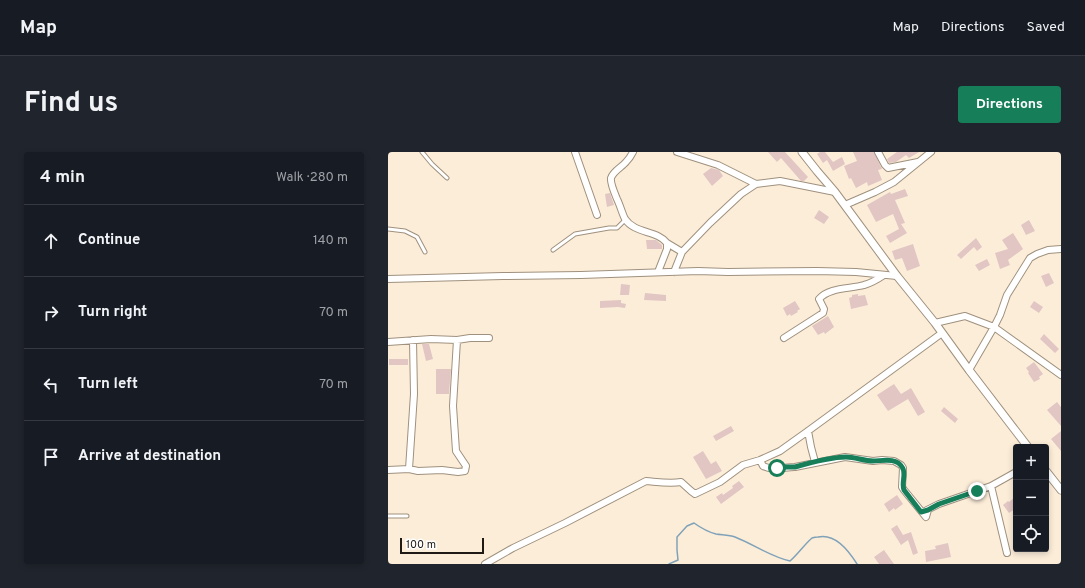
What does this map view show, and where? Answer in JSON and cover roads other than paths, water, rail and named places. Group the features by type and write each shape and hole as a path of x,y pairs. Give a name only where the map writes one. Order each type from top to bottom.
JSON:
{"street":[{"path":"575,152 597,215"},
{"path":"633,152 629,159 611,178 615,195 626,219 636,228 665,240 667,243 682,252"},
{"path":"677,152 718,165 756,184"},
{"path":"802,152 845,205 897,276 935,323 1026,444"},
{"path":"878,152 888,168 920,162"},
{"path":"845,205 894,182 931,152"},
{"path":"674,272 682,252 741,194 756,184 780,181 835,192"},
{"path":"658,272 667,249 667,243"},
{"path":"969,370 994,327 1007,295 1030,258 1048,250 1061,249"},
{"path":"388,279 698,271 833,271 897,276"},
{"path":"784,338 823,313 824,309 819,298 822,296 832,291 848,287 862,286 884,275"},
{"path":"935,323 966,316 994,327 1061,375"},
{"path":"485,564 646,482 681,482 695,494 720,482 743,465 760,460 780,451 942,333"},
{"path":"388,342 431,339 458,340 470,338 489,338"},
{"path":"409,469 414,394 413,340"},
{"path":"388,470 409,469 418,471 465,471 466,466 456,451 453,406 458,340"},
{"path":"808,431 815,462"},
{"path":"760,460 763,466 771,468 795,467 845,457 873,461 894,461 903,468 902,487 925,511 929,523"},
{"path":"925,511 939,504 992,486 1013,474"},
{"path":"1049,474 1061,490"},
{"path":"992,486 1007,553"}],"lane":[{"path":"422,152 447,178"},
{"path":"553,250 576,234 617,228 626,219"},
{"path":"388,229 405,231 417,237 425,252"},
{"path":"388,516 407,516"}],"waterway":[{"path":"669,564 678,560 677,537 687,526 694,523 710,532 735,537 776,557 790,561 812,538 824,536 836,540 841,544 857,564"}]}
